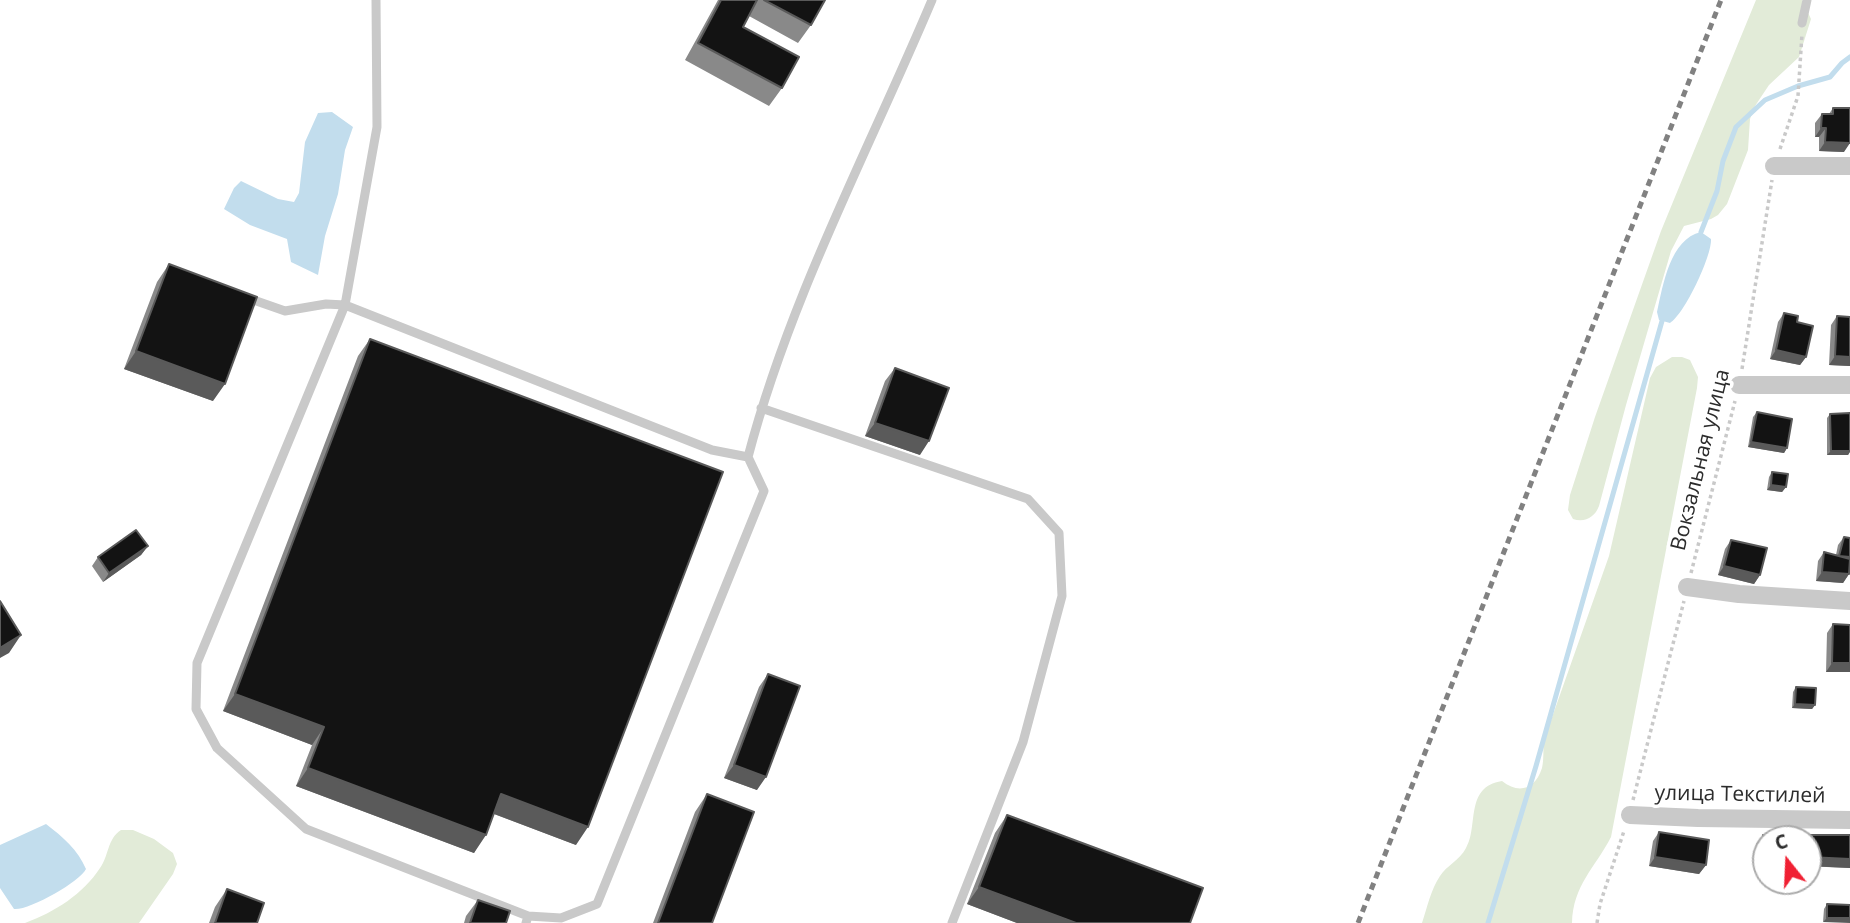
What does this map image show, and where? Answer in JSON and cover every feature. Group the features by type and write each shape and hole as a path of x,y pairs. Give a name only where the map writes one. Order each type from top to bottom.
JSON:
{"street":[{"path":"1774,166 1850,166"},
{"path":"1739,386 1850,385"},
{"path":"1687,587 1739,594 1850,601"},
{"name":"улица Текстилей","path":"1630,815 1850,820"}],"lane":[{"path":"376,0 377,127 345,305 197,663 196,709 217,748 306,830 527,919 561,918 597,904 764,491 748,457 761,408 802,292 932,0"},
{"path":"1802,23 1807,0"},
{"path":"234,292 285,311 326,304 345,305 712,450 748,457"},
{"path":"761,408 1028,499 1059,533 1062,596 1023,742 952,923"}],"path":[{"name":"Вокзальная улица","path":"1597,923 1600,904 1630,815 1739,386 1774,166 1798,96 1802,23"}],"green space":[{"path":"1756,0 1802,0 1811,19 1799,57 1769,85 1755,106 1750,119 1748,150 1727,204 1711,219 1684,226 1671,251 1599,506 1589,518 1573,519 1568,510 1570,495 1595,417 1661,231"},
{"path":"1672,357 1690,360 1698,377 1697,388 1611,837 1576,898 1572,923 1422,923 1437,881 1466,848 1477,799 1482,791 1502,781 1514,788 1525,788 1539,775 1543,765 1544,740 1609,556 1650,378 1656,367"},
{"path":"121,830 133,830 154,839 173,853 177,864 139,923 25,923 57,908 77,894 100,868 113,838"}],"water":[{"path":"332,112 353,127 345,150 338,194 325,236 318,275 291,262 287,239 250,225 224,209 234,188 241,181 278,199 294,202 299,193 305,142 318,113"},
{"path":"1701,232 1711,239 1707,258 1696,284 1676,318 1670,323 1659,320 1657,312 1662,289 1675,253 1690,236"},
{"path":"46,824 69,844 86,869 82,875 53,895 14,909 0,888 0,845"}],"building":[{"path":"721,0 757,0 743,27 799,57 782,88 698,43"},
{"path":"764,0 825,0 811,25"},
{"path":"1833,108 1850,108 1850,143 1825,142 1826,128 1821,128 1822,114 1833,114"},
{"path":"169,264 257,297 225,384 136,351"},
{"path":"1784,313 1798,316 1797,322 1813,326 1806,357 1776,350"},
{"path":"1837,316 1850,317 1850,357 1835,356"},
{"path":"370,339 723,472 588,827 501,794 486,835 308,768 324,727 235,694"},
{"path":"895,368 949,388 929,441 875,423"},
{"path":"1757,412 1792,419 1787,448 1751,442"},
{"path":"1850,413 1850,451 1831,451 1830,414"},
{"path":"1772,472 1788,474 1786,487 1771,485"},
{"path":"136,530 148,546 109,573 98,557"},
{"path":"1844,537 1850,538 1850,557 1839,556"},
{"path":"1731,540 1767,548 1760,575 1724,566"},
{"path":"1824,552 1850,559 1849,574 1822,572"},
{"path":"0,601 21,635 0,648"},
{"path":"1833,624 1850,625 1850,663 1832,663"},
{"path":"768,674 800,686 766,777 734,765"},
{"path":"1796,687 1816,688 1815,705 1795,704"},
{"path":"707,794 754,812 712,923 658,923"},
{"path":"1007,815 1203,888 1190,923 1076,923 979,887"},
{"path":"1659,832 1709,840 1706,865 1655,857"},
{"path":"1822,835 1850,835 1850,859 1822,858"},
{"path":"227,889 264,903 257,923 215,923"},
{"path":"478,900 510,911 506,923 470,923"},
{"path":"1827,904 1850,905 1850,918 1827,918"}],"waterway":[{"path":"1701,232 1717,191 1723,161 1736,127 1765,100 1798,86 1830,77 1850,57"},
{"path":"1488,923 1536,766 1662,321"}],"railway":[{"path":"1358,923 1721,0"}]}
